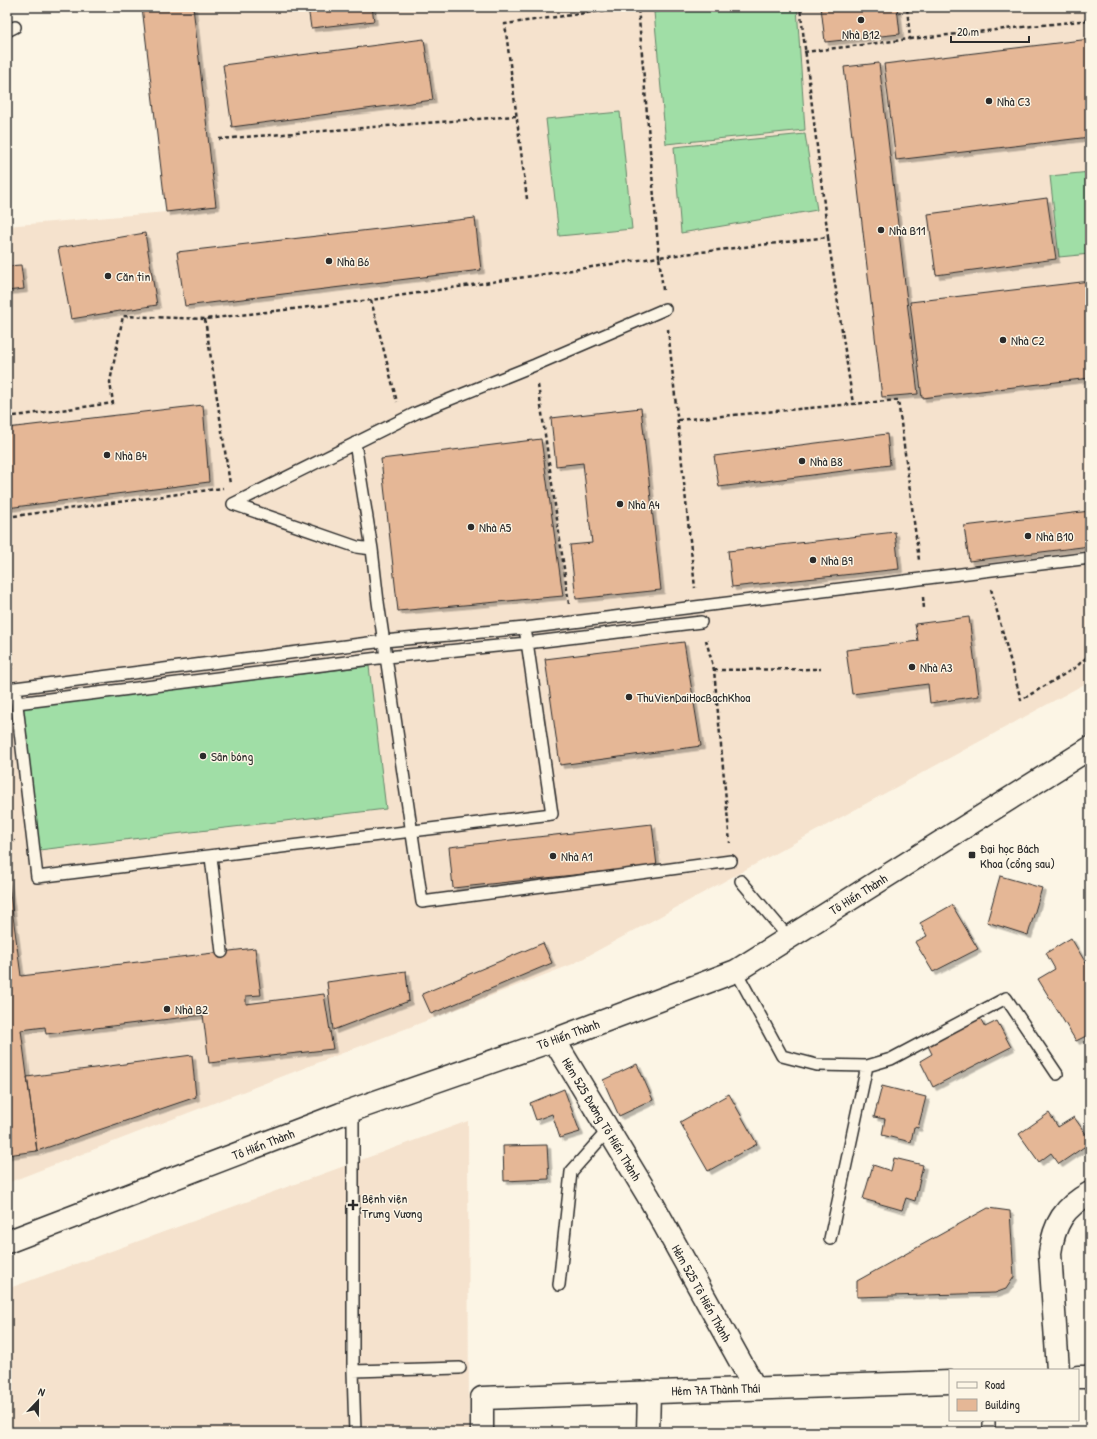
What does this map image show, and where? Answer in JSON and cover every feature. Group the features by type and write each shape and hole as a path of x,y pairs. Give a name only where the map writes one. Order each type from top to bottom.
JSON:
{"main road":[{"name":"Tô Hiến Thành","path":"7,1242 353,1111 554,1040 736,971 1090,748"},
{"name":"Hẻm 525 Đường Tô Hiến Thành","path":"554,1040 650,1199"},
{"path":"1058,1369 1050,1253 1052,1238 1057,1224 1066,1211 1078,1199 1090,1193"},
{"name":"Hẻm 525 Tô Hiến Thành","path":"650,1199 755,1388"},
{"path":"1079,1377 1090,1377"},
{"name":"Hẻm 7A Thành Thái","path":"482,1432 482,1398 949,1382"},
{"path":"648,1432 649,1392"}],"lane":[{"path":"372,549 351,545 233,504 402,420 666,309"},
{"path":"355,443 372,549 422,902 731,861"},
{"path":"525,628 552,814 211,857 37,877 17,703 11,688 384,641 525,628 1090,558"},
{"path":"17,703 387,656 527,643 701,622"},
{"path":"211,857 222,952"},
{"path":"742,881 789,938"},
{"path":"736,971 782,1056 817,1065 866,1066 891,1059 1006,998 1057,1074"},
{"path":"830,1239 866,1066"},
{"path":"353,1111 353,1372 355,1432"},
{"path":"559,1285 571,1172 609,1129"},
{"path":"353,1372 460,1368"},
{"path":"989,1421 989,1432"}],"path":[{"path":"527,199 505,24 630,7"},
{"path":"638,7 659,257 666,309 697,606"},
{"path":"800,7 804,52 828,237 853,404"},
{"path":"907,7 910,38"},
{"path":"804,52 910,38 1090,20"},
{"path":"219,139 516,116"},
{"path":"7,417 113,403 110,382 123,316 205,319 371,300 659,257 828,237"},
{"path":"371,300 402,420"},
{"path":"7,517 231,487 205,319"},
{"path":"535,365 572,622"},
{"path":"678,420 898,400 921,579"},
{"path":"986,571 1021,700 1075,668 1090,654"},
{"path":"701,622 714,670 731,861"},
{"path":"7,627 11,688"},
{"path":"714,670 821,669"}],"shaded area":[{"path":"142,7 1090,7 1090,681 573,964 7,1183 7,226 166,212"},
{"name":"Bệnh viện Trưng Vương","path":"468,1121 469,1432 7,1432 7,1289"}],"green space":[{"path":"728,7 797,7 805,130 666,144 654,12"},
{"path":"620,112 632,229 559,236 546,119"},
{"path":"805,134 817,210 681,233 674,147"},
{"path":"1090,172 1090,254 1059,257 1050,176"},
{"path":"369,666 386,809 39,850 21,707"}],"building":[{"path":"142,7 193,7 216,206 166,212"},
{"path":"308,7 372,7 374,21 311,28"},
{"name":"Nhà B12","path":"821,7 897,7 900,34 825,42"},
{"path":"424,39 433,100 232,127 223,65"},
{"name":"Nhà C3","path":"1090,39 1090,137 896,160 884,64"},
{"name":"Nhà B11","path":"879,63 918,394 882,397 844,67"},
{"path":"1047,198 1056,259 936,275 928,214"},
{"name":"Nhà B6","path":"475,218 481,270 185,306 177,252"},
{"name":"Căn tin","path":"145,233 157,305 71,319 58,248"},
{"path":"21,265 24,289 7,291 7,266"},
{"name":"Nhà C2","path":"1090,281 1090,378 922,398 910,302"},
{"name":"Nhà B4","path":"203,405 209,482 7,508 7,428"},
{"name":"Nhà A4","path":"641,408 661,590 576,599 570,545 592,543 583,463 556,466 551,418"},
{"name":"Nhà B8","path":"887,434 890,465 719,487 714,456"},
{"name":"Nhà A5","path":"541,439 563,596 398,611 381,459"},
{"name":"Nhà B10","path":"1090,511 1090,546 969,561 964,526"},
{"name":"Nhà B9","path":"895,532 899,569 732,587 728,551"},
{"name":"Nhà A3","path":"969,617 979,696 930,703 928,684 852,694 846,650 918,641 915,624"},
{"path":"684,642 701,746 560,765 545,659"},
{"name":"Nhà A1","path":"652,824 657,866 453,888 449,847"},
{"name":"Nhà B2","path":"7,871 21,976 255,948 261,995 246,996 246,1004 324,994 333,1049 209,1063 203,1015 46,1034 45,1027 21,1030 37,1151 7,1155"},
{"path":"1000,876 1042,888 1028,935 987,922"},
{"path":"952,905 978,949 933,972 915,942 927,936 920,923"},
{"path":"1071,938 1090,970 1090,1034 1076,1041 1038,979 1055,969 1046,953"},
{"path":"543,943 552,963 431,1014 422,994"},
{"path":"406,971 409,1001 333,1030 327,982"},
{"path":"980,1018 985,1027 997,1021 1011,1047 933,1087 920,1061 932,1054 928,1046"},
{"path":"192,1055 196,1097 37,1151 27,1077"},
{"path":"637,1064 653,1100 619,1116 603,1080"},
{"path":"882,1086 926,1097 918,1128 914,1127 911,1142 882,1135 885,1119 874,1117"},
{"path":"564,1089 580,1132 560,1138 552,1114 536,1120 530,1103"},
{"path":"729,1094 757,1144 708,1171 680,1122"},
{"path":"1049,1113 1058,1127 1074,1117 1090,1140 1090,1143 1059,1164 1051,1153 1039,1162 1019,1134"},
{"path":"547,1145 549,1179 504,1181 503,1146"},
{"path":"894,1158 923,1165 915,1201 906,1198 902,1210 863,1199 873,1165 891,1171"},
{"path":"988,1208 1010,1211 1014,1277 1006,1289 995,1293 857,1297 857,1281"}],"place":[{"name":"Nhà B12","path":"861,20"},
{"name":"Nhà C3","path":"989,101"},
{"name":"Nhà B11","path":"881,230"},
{"name":"Nhà B6","path":"329,261"},
{"name":"Căn tin","path":"108,276"},
{"name":"Nhà C2","path":"1003,340"},
{"name":"Nhà B4","path":"107,455"},
{"name":"Nhà B8","path":"802,461"},
{"name":"Nhà A4","path":"620,504"},
{"name":"Nhà A5","path":"471,527"},
{"name":"Nhà B10","path":"1028,536"},
{"name":"Nhà B9","path":"813,560"},
{"name":"Nhà A3","path":"912,667"},
{"name":"ThuVienDaiHocBachKhoa","path":"629,697"},
{"name":"Sân bóng","path":"203,756"},
{"name":"Đại học Bách Khoa (cổng sau)","path":"972,855"},
{"name":"Nhà A1","path":"553,856"},
{"name":"Nhà B2","path":"167,1009"},
{"name":"Bệnh viện Trưng Vương","path":"353,1205"}]}
